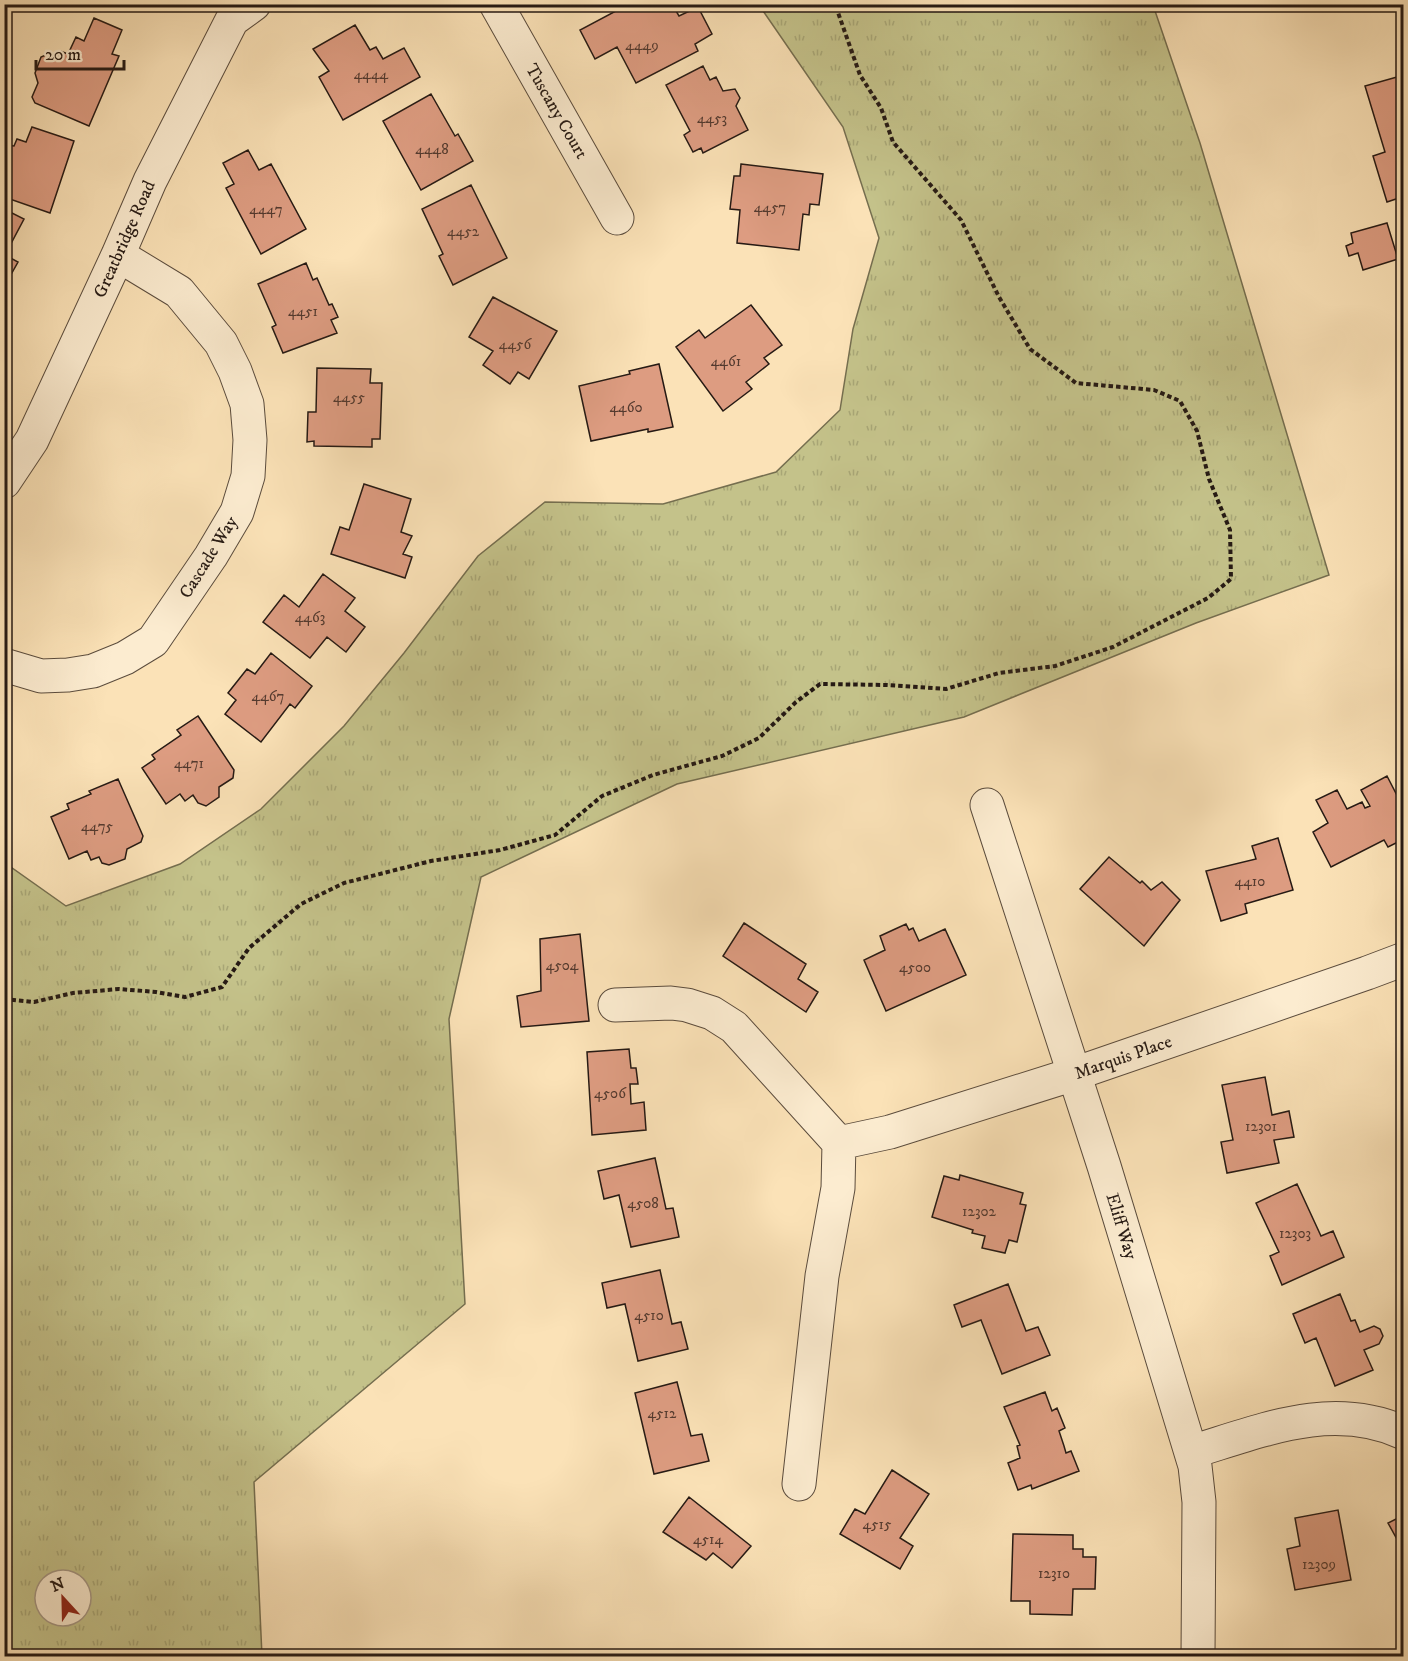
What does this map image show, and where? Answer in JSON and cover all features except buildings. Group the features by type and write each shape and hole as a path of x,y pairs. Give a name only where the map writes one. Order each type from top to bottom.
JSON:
{"street":[{"name":"Greatbridge Road","path":"4,482 32,440 150,182 232,20 254,4"},
{"name":"Tuscany Court","path":"496,4 617,218"},
{"name":"Cascade Way","path":"4,665 41,676 93,671 125,658 153,640 211,556 237,512 248,476 250,440 247,404 235,371 221,343 179,292 118,255"},
{"name":"Eliff Way","path":"987,805 1104,1166 1195,1466 1199,1502 1198,1656"},
{"name":"Marquis Place","path":"839,1143 890,1132 1074,1074 1404,959"},
{"path":"615,1005 687,1005 712,1013 734,1027 839,1143 838,1188 822,1276 799,1484"},
{"path":"1191,1452 1289,1423 1326,1418 1364,1421 1404,1433"}],"path":[{"path":"4,999 34,1002 73,993 119,989 185,997 222,987 249,948 301,904 344,883 431,861 500,850 555,835 602,796 653,775 722,756 759,738 796,702 820,684 946,689 999,673 1055,666 1113,647 1208,598 1231,579 1230,530 1209,479 1197,431 1180,401 1154,390 1076,383 1029,349 999,297 961,220 892,141 881,108 860,75 835,4"}],"green space":[{"path":"759,5 1153,5 1200,143 1329,575 1196,623 964,717 677,784 481,877 449,1019 465,1304 254,1482 262,1656 5,1656 5,863 66,906 180,864 261,809 344,726 404,653 478,556 545,502 663,504 776,472 840,410 853,329 879,238 843,127"}]}
